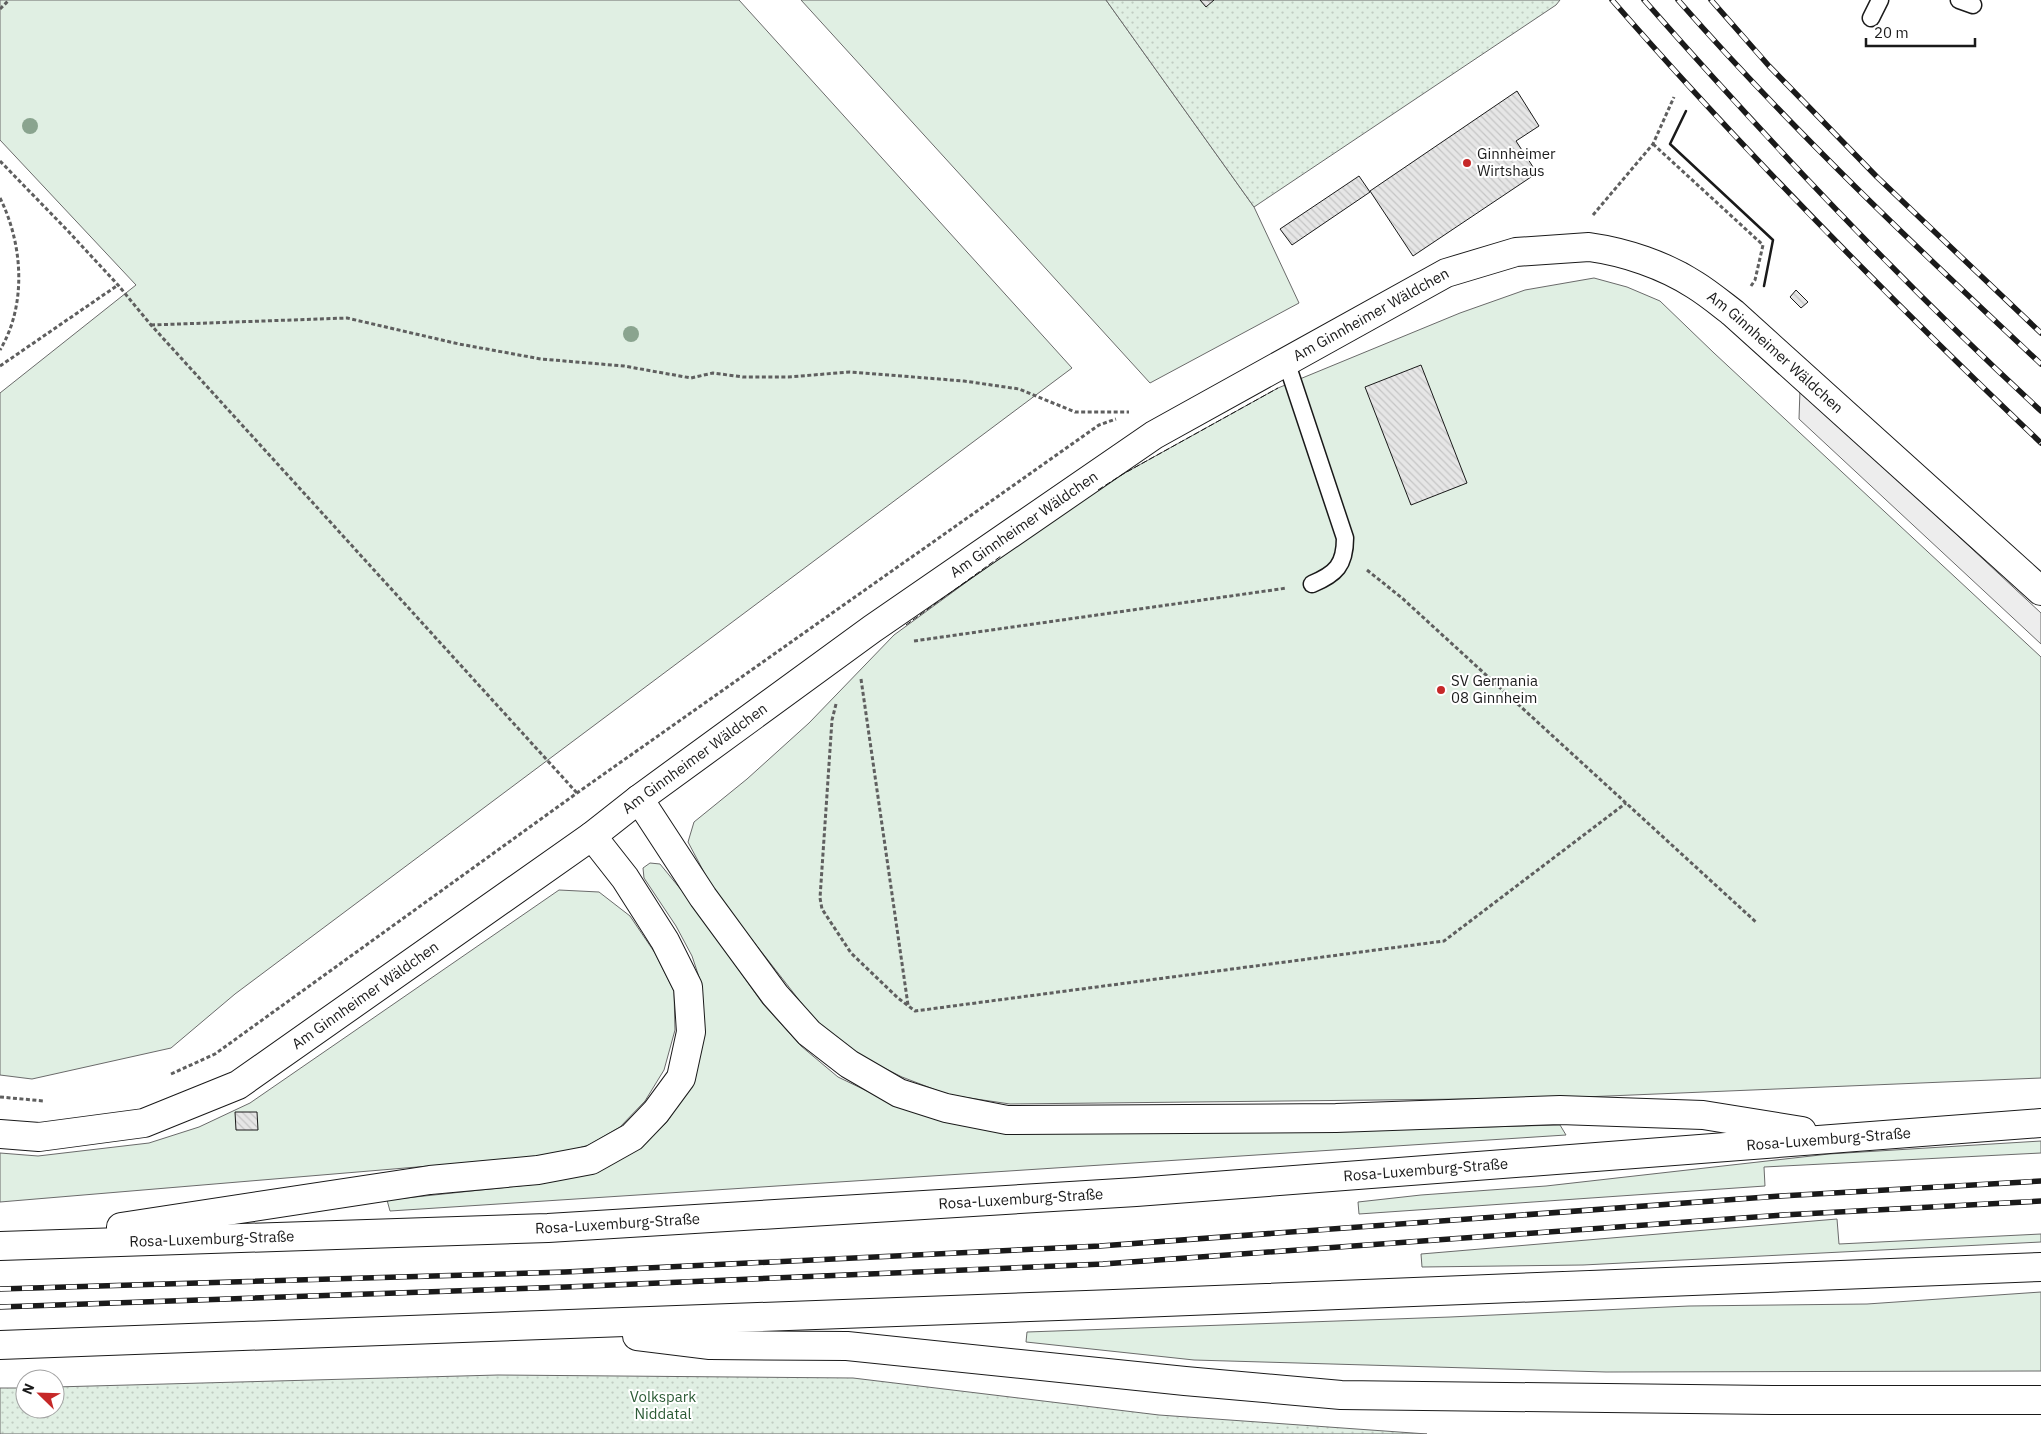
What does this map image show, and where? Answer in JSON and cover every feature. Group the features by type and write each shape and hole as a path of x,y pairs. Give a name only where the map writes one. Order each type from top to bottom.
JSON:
{"main road":[{"name":"Am Ginnheimer Wäldchen","path":"0,1134 39,1137 144,1123 238,1085 592,836 639,799 872,629 1154,435 1446,273 1516,252 1589,247 1648,262 1695,284 1733,313 2041,591"},
{"path":"639,799 709,904 775,995 810,1033 849,1064 899,1093 946,1108 1007,1120 1336,1118 1560,1110 1703,1115 1848,1138"},
{"path":"8,1245 173,1218 420,1182 546,1168 591,1160 632,1138 656,1112 681,1078 691,1032 688,987 665,941 625,878 592,836"},
{"name":"Rosa-Luxemburg-Straße","path":"8,1245 548,1228 1136,1192 2041,1123"},
{"path":"0,1345 556,1326 1173,1300 1490,1291 2041,1267"},
{"path":"556,1326 710,1345 847,1346 1185,1381 1341,1394 1772,1400 2041,1400"}],"lane":[{"path":"1870,18 1880,0"},
{"path":"1286,362 1345,538 1345,553 1339,567 1327,577 1312,584"}],"path":[{"path":"0,10 9,0"},
{"path":"1590,218 1653,144 1674,97"},
{"path":"1653,144 1763,245 1755,280"},
{"path":"0,161 118,285 151,325 577,793"},
{"path":"0,198 8,213 16,243 18,298 13,323 0,350"},
{"path":"0,366 118,285"},
{"path":"151,325 347,318 459,344 542,359 624,366 691,378 713,373 743,377 779,377 850,372 964,381 1019,389 1075,412 1137,412 1099,425 577,793 215,1054 162,1078"},
{"path":"1345,553 1402,598 1757,923"},
{"path":"911,642 1312,584"},
{"path":"860,674 908,1005"},
{"path":"836,704 832,720 820,898 822,909 851,953 898,998 915,1011 1444,941 1626,803"},
{"path":"0,1097 43,1101 53,1100"}],"green space":[{"path":"0,0 739,0 1072,368 235,994 171,1048 32,1079 0,1075 0,393 136,285 0,140"},
{"path":"801,0 1106,0 1254,207 1299,303 1150,383"},
{"path":"1106,0 1560,0 1556,5 1254,207"},
{"name":"SV Germania 08 Ginnheim","path":"1594,278 1627,287 1660,301 2041,657 2041,1078 1560,1098 1010,1104 949,1095 902,1077 858,1055 817,1023 714,891 688,842 694,822 747,779 809,723 894,635 1054,518 1123,474 1278,388 1460,313 1525,290"},
{"path":"650,863 660,864 687,897 763,1004 801,1046 838,1077 892,1103 938,1120 1008,1131 1334,1131 1560,1125 1566,1135 390,1211 387,1200 537,1184 593,1171 636,1150 666,1123 692,1085 703,1009 701,983 692,956 676,926 644,878 643,868"},
{"path":"559,890 599,892 630,916 655,953 674,991 675,1030 664,1070 645,1101 620,1127 589,1145 542,1159 429,1166 0,1202 0,1153 38,1156 149,1143 199,1127 250,1103"},
{"path":"2041,1141 2041,1153 1764,1167 1765,1186 1359,1214 1358,1202 1421,1195 1546,1186 1829,1154"},
{"path":"1837,1219 1839,1244 2041,1234 2041,1242 1583,1265 1422,1267 1421,1254"},
{"path":"2041,1292 2041,1371 1606,1372 1194,1360 1026,1342 1027,1332 1450,1317 1689,1306 1867,1304"},
{"name":"Volkspark Niddatal","path":"498,1375 853,1378 1159,1415 1427,1434 0,1434 0,1388 15,1388 15,1419 65,1419 65,1387"}],"shaded area":[{"path":"1800,389 2041,613 2041,644 1799,419"}],"building":[{"path":"1200,0 1214,0 1206,7"},
{"path":"1517,91 1539,126 1516,141 1537,173 1413,256 1370,191"},
{"path":"1359,176 1370,192 1292,245 1280,229"},
{"path":"1796,290 1808,302 1801,308 1790,297"},
{"path":"1421,365 1467,483 1411,505 1365,387"},
{"path":"235,1112 257,1112 258,1130 236,1130"}],"railway":[{"path":"1612,0 1715,115 1821,226 1930,336 2041,443"},
{"path":"1644,0 1837,211 2041,411"},
{"path":"1678,0 1810,141 1901,231 2041,364"},
{"path":"1711,0 1769,66 1877,177 2041,333"},
{"path":"0,1289 565,1272 1100,1246 1781,1196 2041,1181"},
{"path":"0,1307 566,1287 1103,1264 1783,1215 2041,1201"}],"fence":[{"path":"1098,490 1123,474 1278,388"},
{"path":"906,625 1001,556"}],"wall":[{"path":"1686,111 1670,144 1773,240 1764,286"}],"place":[{"name":"Ginnheimer Wirtshaus","path":"1467,163"},
{"name":"SV Germania 08 Ginnheim","path":"1441,690"}]}
